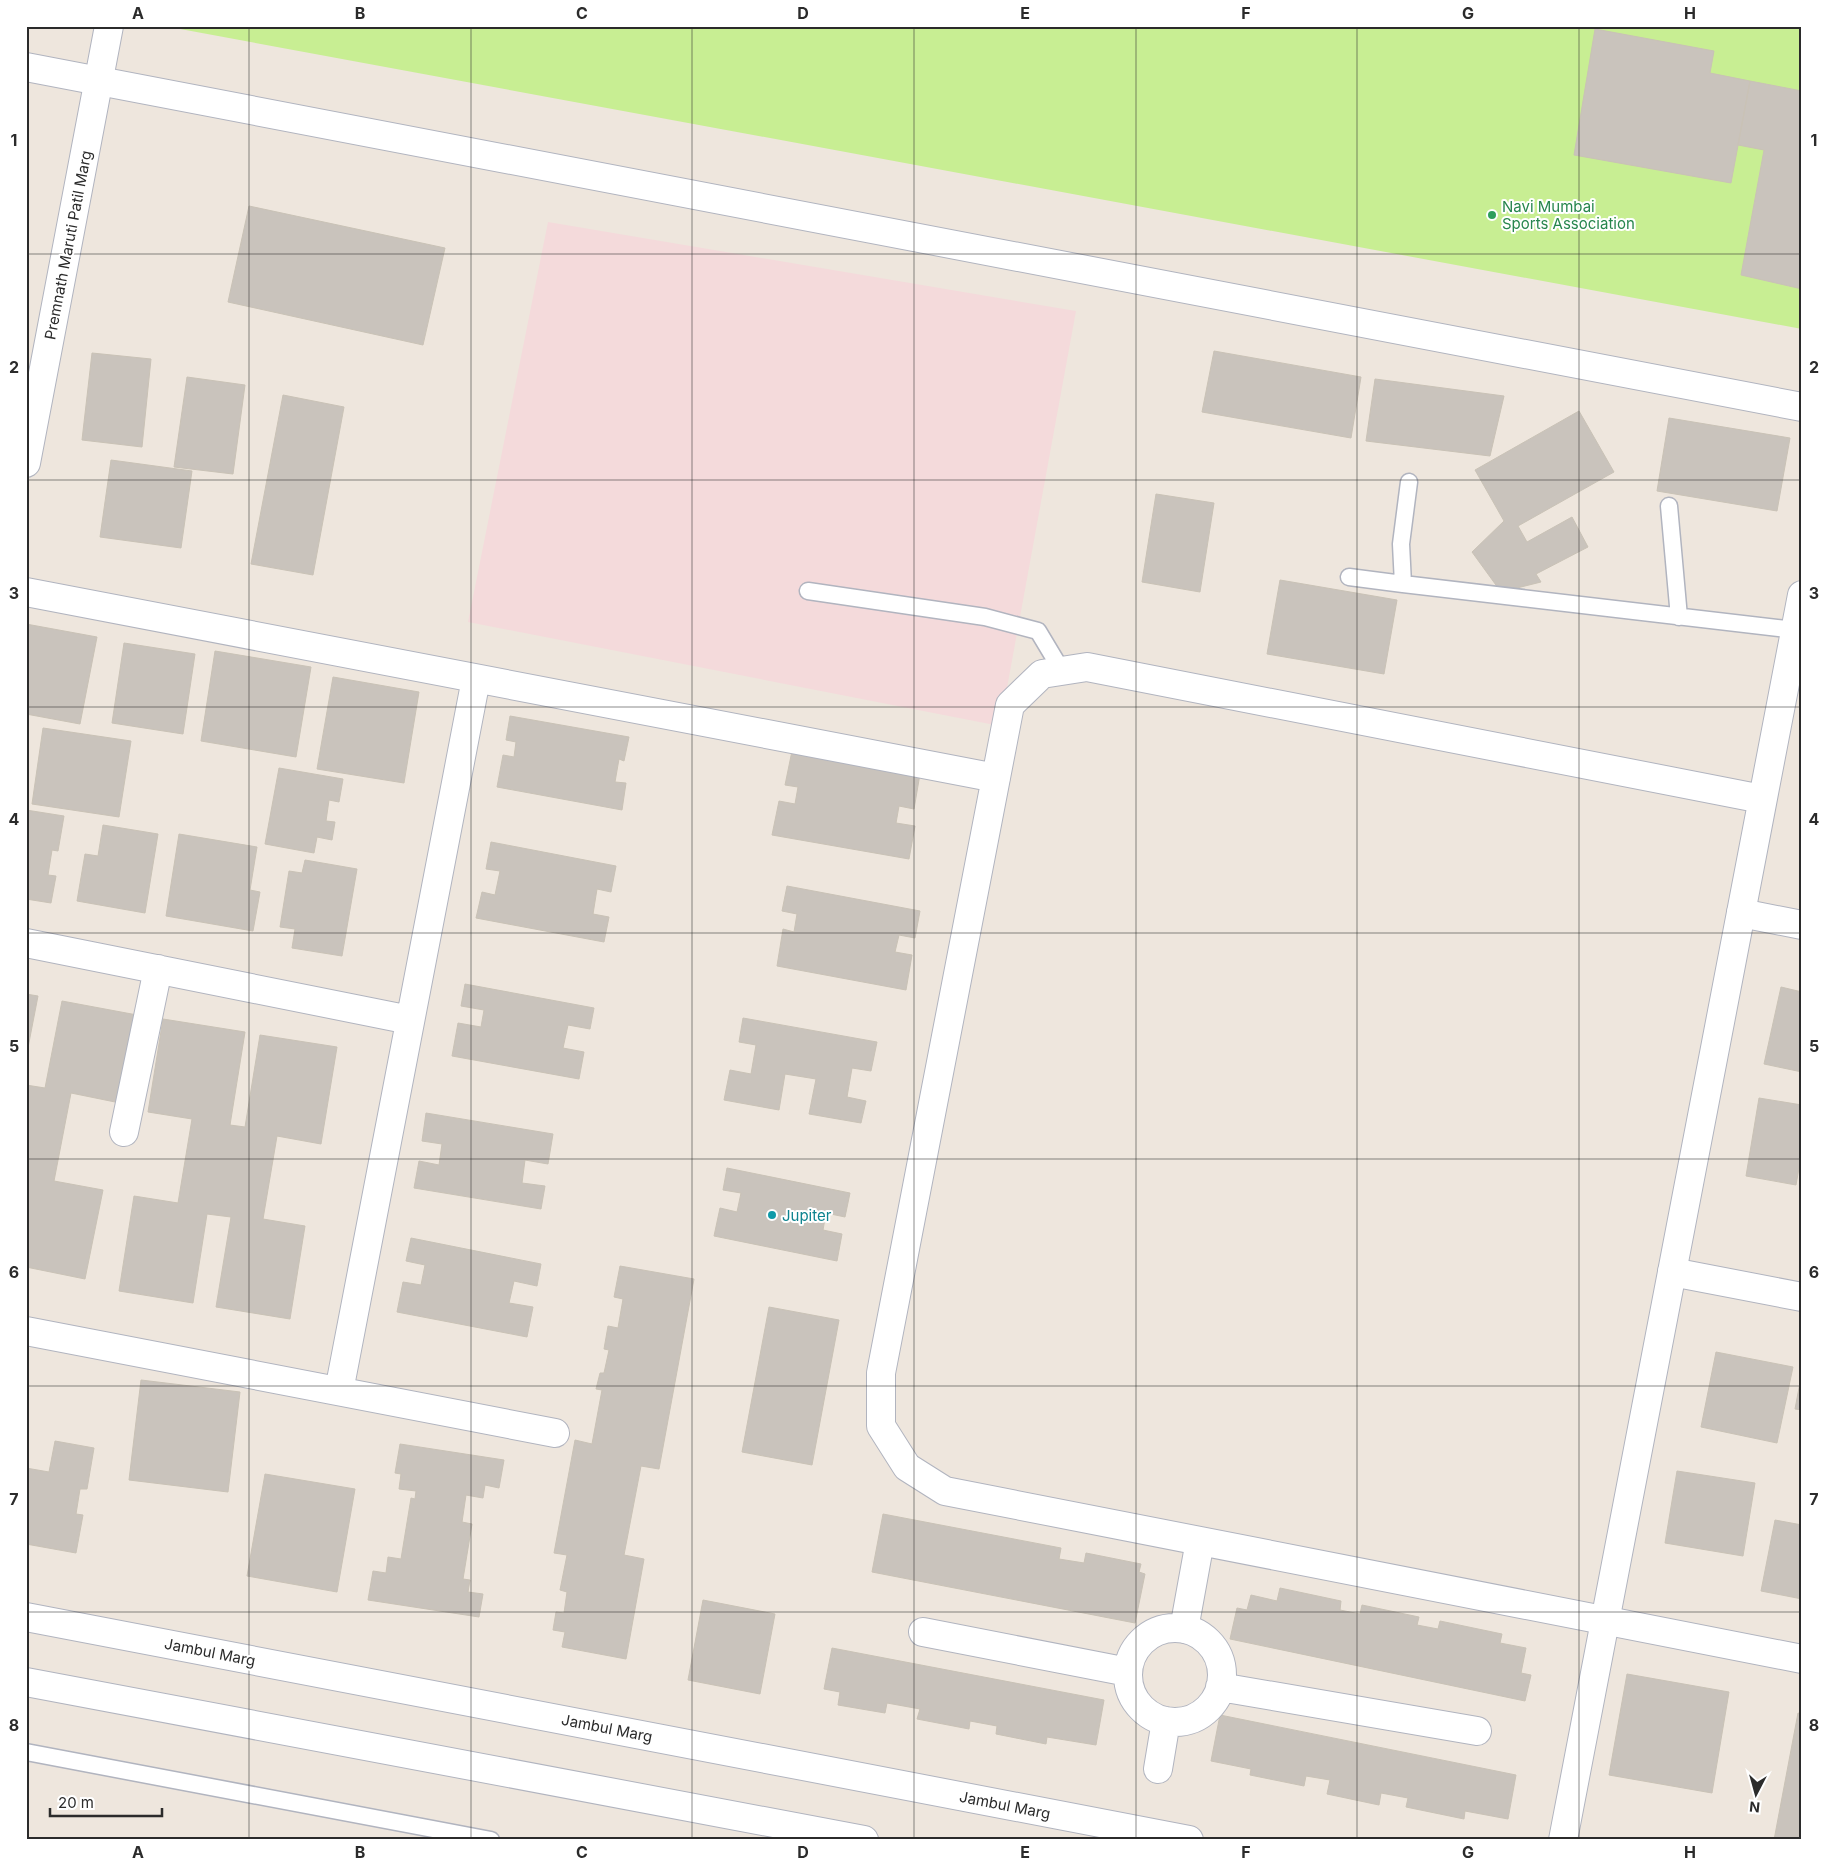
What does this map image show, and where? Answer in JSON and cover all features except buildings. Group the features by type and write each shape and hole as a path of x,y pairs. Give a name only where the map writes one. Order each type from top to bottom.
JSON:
{"street":[{"name":"Premnath Maruti Patil Marg","path":"26,463 109,26"},
{"path":"26,66 1802,407"},
{"path":"26,592 996,778"},
{"path":"1563,1840 1802,596"},
{"path":"1762,799 1088,667 1042,674 1010,706 881,1373 880,1426 906,1467 945,1491 1802,1659"},
{"path":"339,1391 476,679"},
{"path":"1741,913 1802,925"},
{"path":"26,943 410,1020"},
{"path":"124,1132 158,969"},
{"path":"1672,1272 1802,1297"},
{"path":"26,1330 555,1433"},
{"path":"1184,1629 1200,1541"},
{"name":"Jambul Marg","path":"26,1617 1189,1840"},
{"path":"1175,1627 1184,1629 1191,1630 1205,1638 1216,1650 1221,1664 1222,1679 1218,1694 1210,1707 1197,1716 1184,1721 1166,1721 1154,1717 1141,1708 1132,1696 1127,1680 1128,1664 1134,1649 1145,1637 1160,1630 1175,1627"},
{"path":"922,1632 1128,1672"},
{"path":"26,1682 864,1840"},
{"path":"1220,1687 1476,1731"},
{"path":"1158,1770 1166,1721"}],"lane":[{"path":"1403,584 1401,544 1409,482"},
{"path":"1669,506 1679,617"},
{"path":"1349,577 1795,630"},
{"path":"808,591 985,617 1038,631 1062,671"},
{"path":"26,1752 491,1840"}],"shaded area":[{"path":"548,222 1076,311 1000,726 468,622"}],"green space":[{"name":"Navi Mumbai Sports Association","path":"164,26 1802,26 1802,329"}],"place":[{"name":"Navi Mumbai Sports Association","path":"1492,215"},
{"name":"Jupiter","path":"772,1215"}]}
